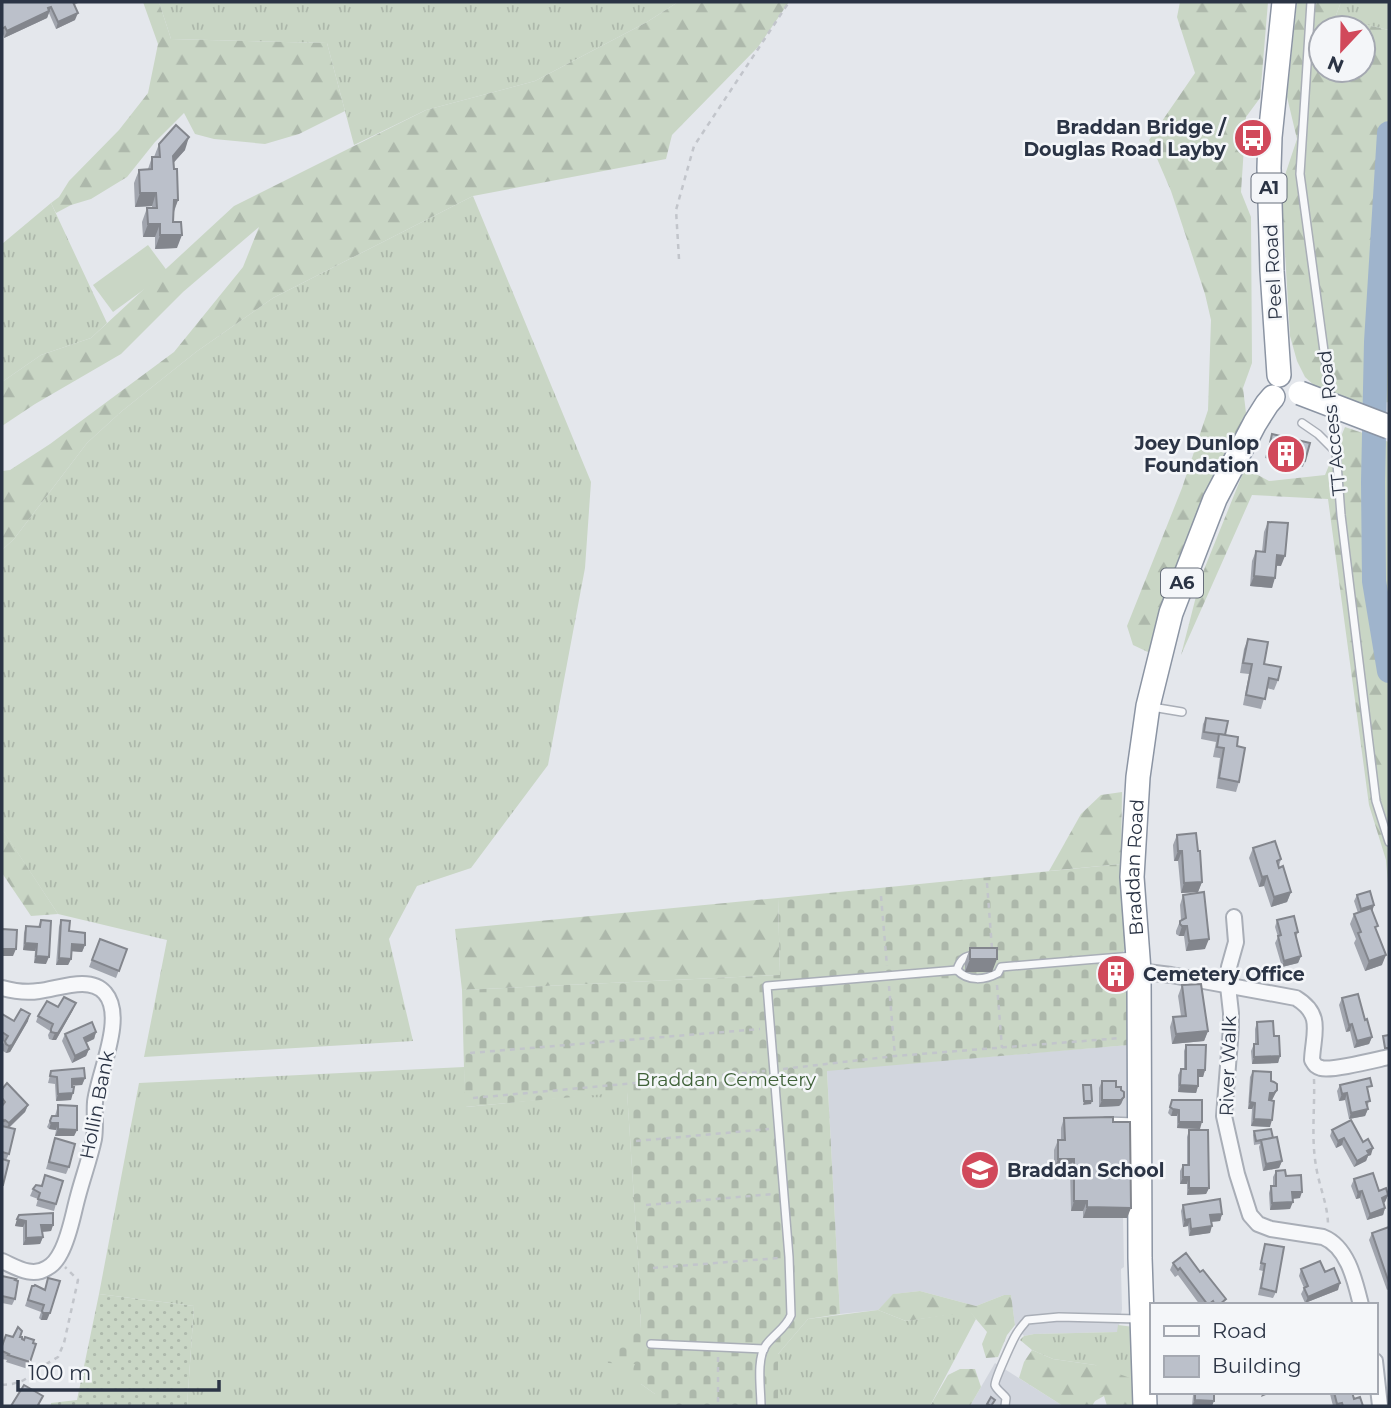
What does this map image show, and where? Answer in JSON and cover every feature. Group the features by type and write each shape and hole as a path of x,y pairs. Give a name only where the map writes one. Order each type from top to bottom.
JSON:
{"highway":[{"name":"Peel Road","path":"1284,2 1269,168 1273,285 1287,389"},
{"path":"1287,389 1389,428"},
{"name":"Braddan Road","path":"1144,1406 1138,964 1132,877 1138,777 1148,706 1171,613 1215,499 1267,404 1287,389"}],"street":[{"name":"River Walk","path":"1234,917 1237,942 1229,967 1231,1028 1224,1116 1237,1174 1250,1215 1258,1224 1271,1229 1328,1235"},
{"path":"1138,964 1171,975 1296,998 1310,1009 1314,1018 1316,1028 1312,1060 1319,1068 1389,1057"},
{"name":"Hollin Bank","path":"2,990 35,992 69,984 83,984 104,991 113,1012 106,1060 95,1102 94,1139 65,1242 57,1258"},
{"path":"1328,1235 1344,1254 1361,1303"},
{"path":"2,1261 35,1273 46,1269 57,1258"},
{"path":"1377,1377 1381,1406"}],"lane":[{"name":"TT Access Road","path":"1311,2 1300,174 1337,453 1341,515 1376,801 1389,842"},
{"path":"1302,423 1337,453"},
{"path":"1148,706 1182,712"},
{"path":"957,970 960,962 967,956 984,954"},
{"path":"993,956 998,958 998,971"},
{"path":"761,1406 761,1356 768,1342 788,1324 791,1315 789,1257 767,986 957,970 969,978 989,978 998,971 1138,964"},
{"path":"1099,1120 1139,1122"},
{"path":"1005,1406 1006,1398 996,1387 996,1377 1018,1332 1027,1320 1059,1317 1142,1319"},
{"path":"652,1344 764,1349"}],"path":[{"path":"679,259 676,210 694,146 789,2"},
{"path":"987,883 993,956"},
{"path":"881,896 895,1056"},
{"path":"998,971 1002,1048"},
{"path":"470,1053 770,1028"},
{"path":"473,1098 895,1056 1138,1038"},
{"path":"1319,1068 1314,1076 1313,1137 1328,1235"},
{"path":"636,1141 778,1128"},
{"path":"646,1205 784,1193"},
{"path":"653,1268 789,1257"},
{"path":"2,1385 12,1384 34,1374 58,1357 69,1325 78,1280 57,1258"},
{"path":"718,1347 718,1406"}],"shaded area":[{"name":"Braddan School","path":"1129,1045 1127,1218 1123,1218 1124,1267 1121,1269 1122,1309 1118,1332 1024,1336 1015,1325 1011,1296 1004,1295 976,1306 920,1291 894,1294 878,1310 840,1314 827,1070"},
{"path":"995,1363 1063,1406 970,1406"}],"green space":[{"path":"143,2 159,2 171,39 327,43 345,111 299,134 265,144 214,139 195,134 184,113 155,142 127,177 91,199 56,213 51,203 119,130 148,93 158,44"},
{"path":"159,2 678,2 647,22 535,81 426,110 354,145 327,43 171,39"},
{"path":"678,2 789,2 758,47 672,135 666,159 473,196 273,298 196,352 122,411 87,443 14,539 2,550 2,471 10,470 50,444 174,352 243,267 259,227 183,292 121,354 2,426 2,382 41,355 91,338 234,206 426,110 535,81 647,22"},
{"path":"1180,2 1268,2 1260,98 1246,117 1241,192 1251,217 1252,363 1243,388 1246,413 1202,507 1150,653 1133,645 1127,626 1182,488 1208,410 1211,320 1171,191 1149,140 1195,73 1177,17"},
{"path":"1297,2 1341,2 1336,14 1307,14 1307,84 1377,84 1377,27 1389,30 1389,402 1355,406 1318,389 1305,377 1297,361 1290,336 1281,187 1297,139 1287,97"},
{"path":"1341,2 1389,2 1389,30 1377,27 1377,14 1336,14"},
{"path":"473,196 591,482 585,568 548,765 471,868 417,886 389,939 413,1041 144,1057 167,940 58,914 2,829 2,550 14,539 87,443 122,411 196,352 273,298"},
{"path":"51,203 107,323 91,338 41,355 2,382 2,244"},
{"path":"148,245 168,272 113,312 93,285"},
{"path":"1345,427 1389,442 1389,896 1386,860 1369,805 1328,499 1252,495 1181,655 1201,577 1245,468 1269,481 1325,475"},
{"path":"1122,792 1121,864 1049,871 1081,814 1101,795"},
{"path":"2,829 58,914 31,916 2,873"},
{"name":"Braddan Cemetery","path":"1121,864 1129,1045 827,1071 840,1314 808,1319 778,1354 778,1406 655,1406 655,1394 641,1384 627,1382 635,1364 608,1363 605,1347 641,1329 627,1092 465,1107 462,990 780,975 778,898"},
{"path":"778,898 780,975 462,990 455,929"},
{"path":"464,1067 466,1107 627,1091 641,1329 636,1364 641,1384 655,1394 655,1406 187,1406 194,1306 99,1294 139,1083"},
{"path":"920,1291 976,1306 1011,1295 1015,1325 1007,1335 998,1357 986,1358 982,1344 987,1332 970,1312 906,1321 878,1310 893,1294"},
{"path":"99,1294 194,1306 187,1406 51,1406 51,1403 77,1400"},
{"path":"878,1310 906,1321 970,1311 976,1319 930,1406 778,1406 778,1354 808,1319"},
{"path":"1118,1325 1134,1327 1136,1392 1095,1365 1053,1359 1032,1350 1020,1340 1024,1336 1034,1334 1117,1332"},
{"path":"1032,1350 1053,1359 1095,1365 1130,1378 1136,1392 1136,1406 1107,1406 1104,1396 1092,1406 1063,1406 1019,1378 1024,1362"},
{"path":"960,1369 975,1369 981,1387 970,1406 930,1406 948,1375"}],"building":[{"path":"2,2 73,2 78,13 58,22 51,7 48,8 49,11 7,31 5,27 2,29"},
{"path":"176,125 189,137 173,156 174,169 177,169 178,200 174,200 173,222 181,222 182,235 160,235 160,224 148,224 147,208 157,208 156,193 140,193 139,170 152,169 152,157 160,157 159,144"},
{"path":"1272,434 1310,443 1305,461 1268,452"},
{"path":"1268,522 1288,523 1285,556 1277,555 1275,578 1254,576 1256,551 1265,552"},
{"path":"1248,639 1268,642 1264,664 1281,667 1278,680 1269,678 1265,699 1246,695 1252,664 1243,663"},
{"path":"1206,718 1228,721 1225,735 1204,732"},
{"path":"1219,734 1238,737 1237,746 1245,748 1239,782 1219,778 1224,748 1217,747"},
{"path":"1196,833 1202,882 1184,883 1182,851 1178,851 1177,835"},
{"path":"1275,841 1281,859 1277,861 1279,868 1283,866 1291,892 1274,897 1267,876 1262,877 1253,848"},
{"path":"1370,891 1374,905 1361,909 1357,895"},
{"path":"1204,892 1209,939 1189,941 1187,926 1180,924 1180,921 1186,918 1183,895"},
{"path":"1371,908 1386,955 1369,961 1354,914"},
{"path":"1294,916 1301,956 1284,961 1277,920"},
{"path":"41,920 51,921 49,957 36,956 37,944 25,943 26,926 40,927"},
{"path":"61,920 70,921 69,931 85,933 85,945 72,944 71,959 59,958"},
{"path":"2,929 17,930 16,949 2,949"},
{"path":"100,939 127,949 119,971 92,960"},
{"path":"970,948 997,948 997,959 970,959"},
{"name":"Cemetery Office","path":"1122,963 1123,976 1113,978 1111,964"},
{"path":"1201,984 1208,1031 1176,1034 1173,1017 1186,1016 1182,985"},
{"path":"1358,994 1372,1037 1357,1041 1352,1024 1349,1025 1342,998"},
{"path":"64,997 76,1003 58,1033 51,1032 53,1024 38,1016 47,1001 58,1007"},
{"path":"21,1009 30,1014 9,1046 5,1041 8,1036 2,1032 2,1014 14,1021"},
{"path":"1273,1021 1274,1036 1279,1036 1280,1056 1254,1057 1254,1044 1258,1044 1257,1022"},
{"path":"92,1022 96,1032 84,1038 89,1049 75,1056 65,1034"},
{"path":"1389,1035 1389,1048 1385,1048 1383,1036"},
{"path":"1186,1045 1206,1045 1205,1070 1198,1070 1198,1086 1180,1085 1181,1069 1186,1069"},
{"path":"84,1068 85,1078 72,1079 73,1093 58,1094 57,1077 50,1076 51,1071"},
{"path":"1253,1071 1271,1072 1271,1081 1277,1084 1277,1090 1270,1093 1269,1100 1274,1101 1272,1120 1254,1119 1255,1103 1250,1102"},
{"path":"1370,1078 1372,1086 1367,1087 1370,1101 1366,1102 1368,1109 1351,1113 1347,1093 1342,1094 1340,1085"},
{"path":"1102,1081 1116,1081 1116,1087 1121,1087 1124,1097 1121,1100 1102,1100"},
{"path":"7,1083 28,1105 9,1123 2,1119 2,1106 5,1102 2,1089"},
{"path":"1083,1085 1091,1085 1092,1101 1084,1101"},
{"path":"1172,1100 1202,1100 1202,1122 1179,1122 1179,1110 1170,1107"},
{"path":"58,1105 77,1106 77,1130 58,1129 58,1123 51,1123 52,1116 58,1116"},
{"path":"1113,1117 1113,1122 1130,1122 1131,1208 1087,1207 1087,1201 1074,1201 1074,1159 1058,1159 1058,1140 1065,1140 1064,1118"},
{"path":"1351,1120 1363,1142 1368,1139 1373,1148 1367,1151 1369,1154 1357,1161 1344,1138 1338,1141 1332,1130"},
{"path":"2,1126 15,1129 9,1154 2,1152"},
{"path":"1271,1129 1273,1138 1256,1141 1254,1131"},
{"path":"1189,1130 1208,1130 1209,1188 1189,1188 1189,1177 1183,1177 1183,1165 1189,1165"},
{"path":"1277,1137 1282,1161 1266,1164 1261,1140"},
{"path":"55,1138 75,1144 69,1167 49,1162"},
{"path":"2,1159 9,1161 3,1185 2,1185"},
{"path":"1285,1170 1286,1176 1301,1175 1302,1192 1292,1192 1293,1202 1272,1203 1271,1186 1276,1186 1276,1171"},
{"path":"1373,1173 1379,1191 1386,1188 1388,1195 1382,1198 1385,1208 1370,1214 1362,1191 1358,1192 1354,1179"},
{"path":"45,1175 63,1181 56,1204 38,1199 40,1193 33,1189 36,1185 42,1186"},
{"path":"1220,1199 1222,1214 1210,1215 1212,1226 1191,1229 1190,1219 1185,1220 1183,1205"},
{"path":"53,1213 53,1225 41,1225 43,1237 26,1238 26,1221 17,1219 19,1215"},
{"path":"1389,1227 1389,1283 1372,1233"},
{"path":"1265,1244 1284,1247 1276,1292 1261,1288 1265,1264 1261,1263"},
{"path":"1186,1253 1226,1299 1221,1303 1206,1303 1180,1268 1178,1270 1173,1263"},
{"path":"1320,1261 1325,1272 1334,1268 1340,1283 1308,1297 1304,1288 1308,1286 1301,1269"},
{"path":"2,1276 18,1281 15,1299 2,1296"},
{"path":"48,1278 60,1281 50,1313 43,1313 44,1305 28,1300 32,1286 45,1290"},
{"path":"18,1327 22,1331 22,1339 25,1337 34,1340 33,1343 36,1344 30,1362 2,1351 6,1335 13,1337"},
{"path":"24,1385 43,1396 38,1405 40,1406 11,1406"},
{"path":"1195,1394 1214,1394 1214,1401 1195,1400"},
{"path":"1334,1394 1353,1394 1354,1399 1360,1397 1363,1406 1343,1406 1342,1403 1337,1404"},
{"path":"991,1397 995,1400 991,1406 987,1404"}],"waterway":[{"path":"1389,133 1376,342 1373,482 1374,581 1389,671"}],"place":[{"name":"Braddan Bridge / Douglas Road Layby","path":"1253,138"},
{"name":"Joey Dunlop Foundation","path":"1286,454"},
{"name":"Cemetery Office","path":"1116,974"},
{"name":"Braddan School","path":"980,1170"}]}
